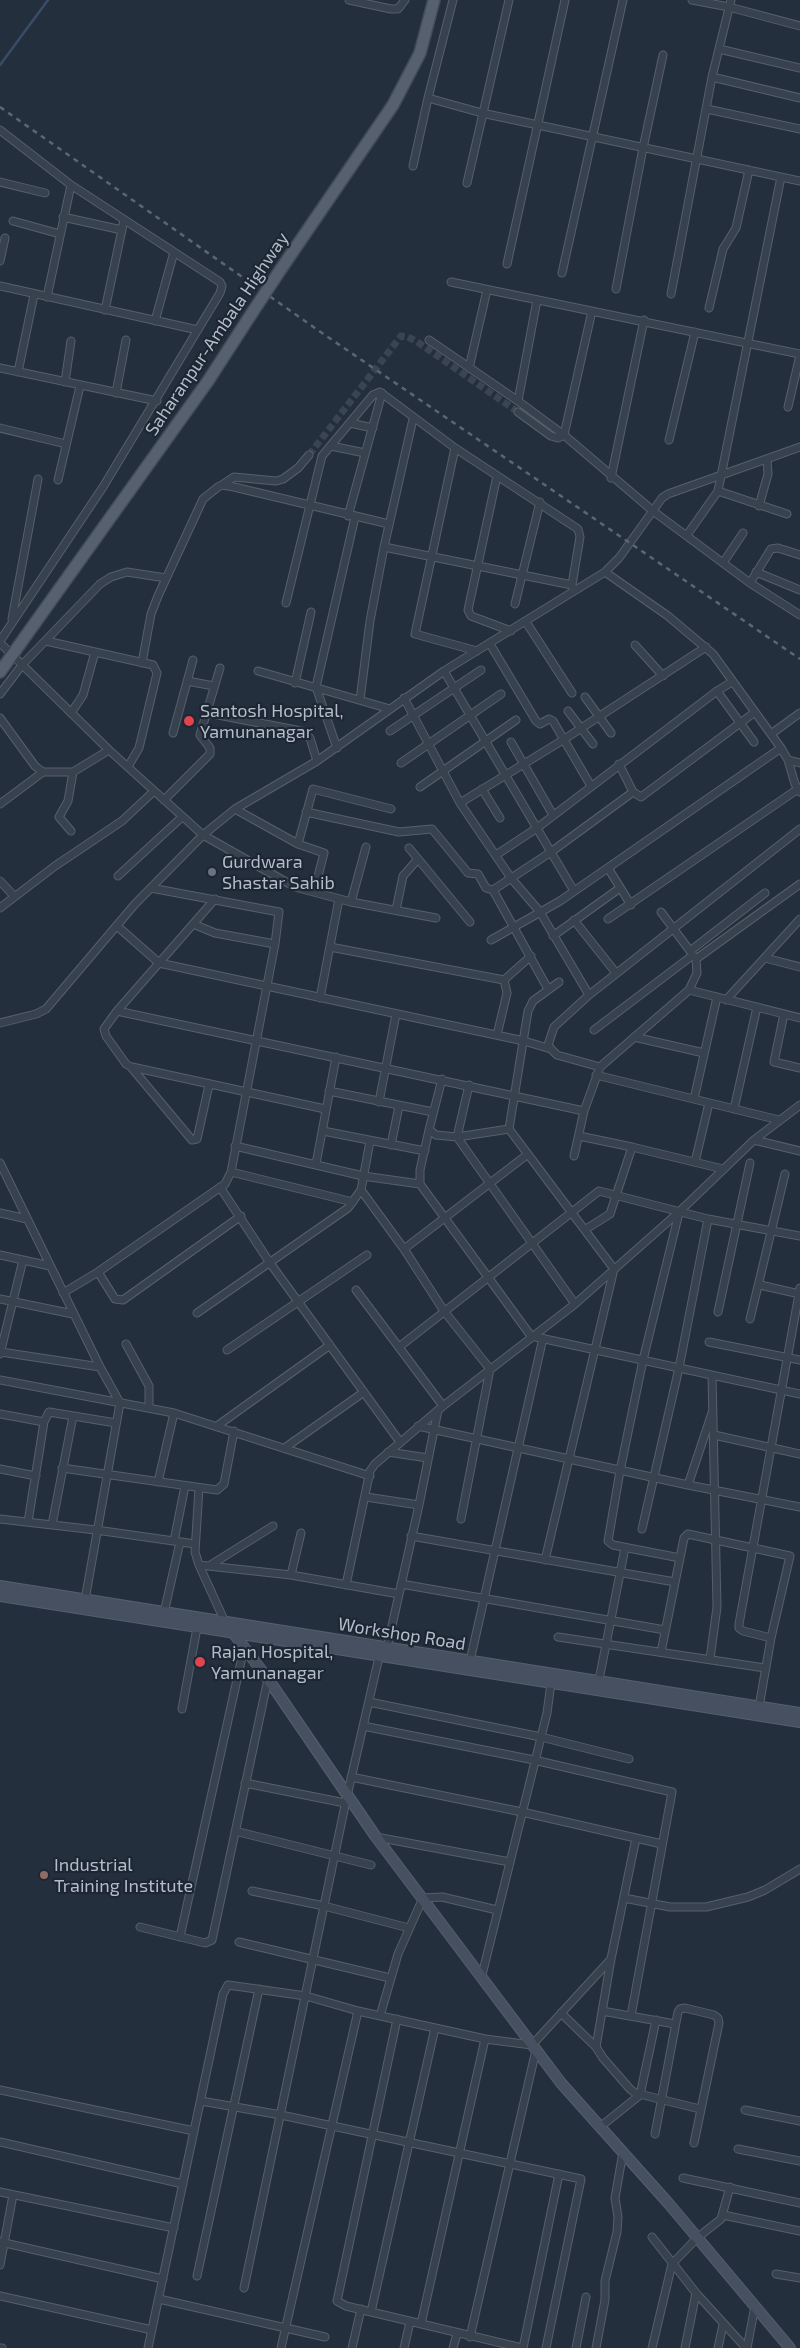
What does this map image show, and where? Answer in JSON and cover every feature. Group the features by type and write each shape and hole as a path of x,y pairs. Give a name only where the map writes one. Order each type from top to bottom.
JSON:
{"main road":[{"name":"Saharanpur-Ambala Highway","path":"0,672 208,381 281,269 393,105 420,52 434,0"},
{"name":"Workshop Road","path":"0,1586 470,1661 800,1722"},
{"name":"Workshop Road","path":"0,1596 551,1683 598,1686 800,1713"},
{"path":"225,1622 232,1634 268,1679 346,1799 423,1898 481,1979 561,2083 623,2152 790,2348"}],"street":[{"path":"349,0 363,1 391,9 398,9 405,0"},
{"path":"413,166 453,0"},
{"path":"467,183 509,0"},
{"path":"507,264 565,0"},
{"path":"562,273 623,0"},
{"path":"692,0 730,4 800,26"},
{"path":"671,294 712,77 730,4"},
{"path":"718,48 800,68"},
{"path":"616,288 663,55"},
{"path":"712,77 800,98"},
{"path":"428,98 482,113 537,123 592,137 800,181"},
{"path":"707,109 800,129"},
{"path":"0,130 71,185 220,282 222,286 220,294 157,401 103,487 11,622 0,642 109,750 129,765 203,835 286,883 351,902 436,918"},
{"path":"708,308 723,249 734,233 749,170"},
{"path":"686,535 718,491 781,178"},
{"path":"0,182 45,193"},
{"path":"47,297 71,185"},
{"path":"63,217 122,230"},
{"path":"105,310 124,220"},
{"path":"13,221 60,234"},
{"path":"0,261 5,238"},
{"path":"155,321 174,252"},
{"path":"451,282 644,320 800,355 788,407"},
{"path":"0,286 198,330"},
{"path":"469,368 487,290"},
{"path":"18,372 34,295"},
{"path":"518,401 537,300"},
{"path":"564,435 592,311"},
{"path":"611,478 644,320"},
{"path":"669,440 696,332"},
{"path":"116,393 126,340"},
{"path":"429,340 564,435 611,478 652,511 750,583 800,615"},
{"path":"65,382 72,341"},
{"path":"0,368 157,401"},
{"path":"58,480 80,386"},
{"path":"286,603 322,456 376,392 382,393 454,448 540,502 580,532 573,589"},
{"path":"337,748 316,687 365,453 382,393"},
{"path":"518,412 554,437 564,435"},
{"path":"360,700 370,621 384,547 414,419"},
{"path":"350,423 373,428"},
{"path":"0,428 66,444"},
{"path":"331,446 365,453"},
{"path":"0,1023 36,1014 46,1009 151,888 203,835 235,809 337,748 444,671 526,622 573,589 605,572 619,558 662,498 668,494 800,447"},
{"path":"454,448 415,634 478,651"},
{"path":"142,663 151,614 203,499 234,477 276,481 283,479 298,468 309,455"},
{"path":"759,506 768,474 767,459"},
{"path":"497,476 469,613 471,616 511,631"},
{"path":"11,622 38,479"},
{"path":"222,485 352,517 389,524"},
{"path":"718,491 787,514"},
{"path":"515,604 540,502"},
{"path":"723,563 743,533"},
{"path":"384,547 521,575 573,589"},
{"path":"750,583 770,549 778,548 800,555"},
{"path":"0,694 22,665 100,584 111,577 127,572 166,578"},
{"path":"605,572 668,616 706,647 781,748 788,760 799,791 608,919"},
{"path":"756,572 800,590"},
{"path":"295,683 312,612"},
{"path":"526,622 572,693"},
{"path":"46,641 153,665 157,673 139,748 129,765"},
{"path":"490,644 536,721 540,724 549,719 551,720 591,786"},
{"path":"635,645 663,676"},
{"path":"460,803 563,740 706,647"},
{"path":"71,713 83,695 95,652"},
{"path":"173,733 193,660"},
{"path":"164,800 210,754 211,751 200,735 220,668"},
{"path":"390,731 481,670"},
{"path":"258,671 390,709"},
{"path":"444,671 574,891"},
{"path":"187,681 214,686"},
{"path":"496,855 537,828 619,764 717,691 732,682"},
{"path":"717,691 754,742"},
{"path":"401,763 501,694"},
{"path":"585,697 611,733"},
{"path":"404,698 460,803 511,878 540,912 589,995"},
{"path":"568,711 593,744"},
{"path":"619,764 633,792 641,797 755,712"},
{"path":"208,713 301,731 310,738 317,760"},
{"path":"771,734 800,713"},
{"path":"0,718 35,766 43,772"},
{"path":"420,787 516,720"},
{"path":"511,742 553,815"},
{"path":"491,940 574,891 781,748"},
{"path":"0,804 43,772 73,772 109,750"},
{"path":"788,760 800,763"},
{"path":"71,831 60,817 68,801 73,772"},
{"path":"298,844 313,789 391,809"},
{"path":"482,789 500,818"},
{"path":"0,908 54,866 122,821 154,790"},
{"path":"493,890 551,852 633,792"},
{"path":"235,809 298,844 320,851 325,856 314,892"},
{"path":"306,812 399,832 432,830 468,873 478,874 486,888 493,890 548,989"},
{"path":"118,876 182,817"},
{"path":"600,1067 557,1055 548,1045 554,1027 589,995 672,927 800,829"},
{"path":"351,902 366,847"},
{"path":"409,848 470,922"},
{"path":"396,910 403,876 418,859"},
{"path":"608,868 631,904"},
{"path":"0,881 14,896"},
{"path":"594,1030 693,955 800,884"},
{"path":"63,1293 98,1272 225,1184 231,1172 275,944 279,912 151,888"},
{"path":"553,936 620,888"},
{"path":"693,955 765,893"},
{"path":"320,998 339,899"},
{"path":"214,900 117,1011 106,1025 104,1033 126,1064 131,1067 325,1109"},
{"path":"574,1156 584,1111 600,1067 689,990 697,973 693,955 661,912"},
{"path":"726,1000 800,919"},
{"path":"574,920 616,973"},
{"path":"193,924 215,933 275,944"},
{"path":"117,926 159,963 498,1035 551,1049"},
{"path":"330,947 504,980"},
{"path":"504,980 531,956"},
{"path":"765,958 800,967"},
{"path":"498,1035 506,993 504,980"},
{"path":"545,1560 614,1269 586,1229 509,1129 530,1005 559,982"},
{"path":"689,990 800,1018"},
{"path":"694,1100 717,997"},
{"path":"734,1109 757,1007"},
{"path":"117,1011 442,1079 584,1111"},
{"path":"379,1102 396,1014"},
{"path":"784,1014 774,1062 800,1068"},
{"path":"634,1037 704,1053"},
{"path":"316,1164 336,1057"},
{"path":"131,1067 190,1138 195,1141 209,1085"},
{"path":"596,1075 779,1120"},
{"path":"442,1079 429,1130 419,1178 420,1184 446,1217 531,1336 800,1394"},
{"path":"469,1085 457,1137 575,1304"},
{"path":"329,1091 433,1112"},
{"path":"695,1162 709,1103"},
{"path":"346,1585 370,1476 375,1464 440,1408 531,1336 575,1304 679,1212 754,1140 800,1105"},
{"path":"391,1145 399,1106"},
{"path":"429,1130 436,1134 457,1137 509,1129"},
{"path":"322,1131 425,1151"},
{"path":"578,1136 632,1146 723,1170"},
{"path":"754,1140 800,1151"},
{"path":"197,1313 344,1212 361,1190 370,1141"},
{"path":"235,1146 363,1176 420,1184"},
{"path":"586,1229 610,1214 632,1146"},
{"path":"404,1249 528,1154"},
{"path":"0,1163 100,1367 120,1402 84,1600"},
{"path":"718,1312 750,1163"},
{"path":"231,1172 353,1202"},
{"path":"750,1319 760,1285 785,1174"},
{"path":"220,1187 241,1216 270,1263 400,1442"},
{"path":"361,1190 404,1249 444,1311 490,1369 461,1519"},
{"path":"399,1347 599,1191 617,1194 708,1220 800,1236"},
{"path":"679,1212 643,1360 620,1471 608,1541 613,1546 680,1558"},
{"path":"0,1213 26,1219"},
{"path":"98,1272 115,1299 123,1300 241,1216"},
{"path":"642,1529 679,1368 708,1220"},
{"path":"227,1350 297,1300 367,1254"},
{"path":"0,1255 50,1266"},
{"path":"23,1260 14,1302 3,1330 0,1353 100,1367"},
{"path":"760,1285 800,1292 739,1628 771,1638"},
{"path":"356,1290 399,1347 440,1408 387,1648"},
{"path":"0,1299 74,1314"},
{"path":"470,1661 543,1338"},
{"path":"709,1342 800,1360"},
{"path":"126,1344 149,1386 149,1408"},
{"path":"217,1426 330,1345"},
{"path":"710,1659 717,1607 713,1491 712,1374"},
{"path":"0,1380 174,1412 370,1476"},
{"path":"286,1447 364,1392"},
{"path":"688,1485 713,1410"},
{"path":"28,1522 44,1422 49,1412 116,1423"},
{"path":"158,1482 174,1412"},
{"path":"0,1414 44,1422"},
{"path":"52,1524 73,1416"},
{"path":"418,1426 713,1491 800,1507"},
{"path":"62,1468 217,1490 222,1487 234,1431"},
{"path":"714,1435 800,1454"},
{"path":"388,1452 428,1458"},
{"path":"0,1469 36,1476"},
{"path":"164,1613 185,1486"},
{"path":"199,1488 195,1544 199,1565 225,1622"},
{"path":"366,1497 419,1505"},
{"path":"0,1519 52,1524 195,1544"},
{"path":"209,1566 273,1526"},
{"path":"291,1575 301,1533"},
{"path":"662,1652 685,1535 688,1534 790,1556 771,1638 759,1707"},
{"path":"411,1536 675,1582"},
{"path":"598,1686 625,1548"},
{"path":"199,1565 291,1575 399,1594"},
{"path":"401,1584 665,1630"},
{"path":"182,1709 198,1628"},
{"path":"558,1637 765,1668"},
{"path":"180,1937 244,1648"},
{"path":"244,2288 346,1799 379,1657"},
{"path":"140,1927 205,1942 212,1940 268,1679"},
{"path":"481,1979 541,1737 551,1683"},
{"path":"369,1702 541,1737 629,1759"},
{"path":"363,1726 534,1760 672,1792 631,2016"},
{"path":"351,1777 522,1812 662,1844"},
{"path":"245,1783 346,1799"},
{"path":"235,1831 371,1865"},
{"path":"376,1837 510,1862"},
{"path":"596,2047 611,1959 636,1838"},
{"path":"624,1898 670,1907 693,1908 736,1902 765,1890 800,1869"},
{"path":"252,1891 324,1906 409,1928"},
{"path":"380,2016 390,1978 409,1928 423,1898 442,1897 497,1910"},
{"path":"239,1942 390,1978"},
{"path":"470,2337 510,2163 534,2047 561,2012 611,1959"},
{"path":"148,2348 224,1988 233,1984 260,1990 306,1996 380,2016 485,2039 534,2047"},
{"path":"197,2276 260,1990"},
{"path":"655,2134 675,2024 680,2009 718,2018 719,2023 694,2143"},
{"path":"281,2348 358,2011"},
{"path":"602,2011 675,2024"},
{"path":"561,2012 596,2047 630,2090 640,2095 700,2109"},
{"path":"397,2019 337,2298 341,2304 456,2334 523,2348 559,2174"},
{"path":"600,2127 640,2095 656,2020"},
{"path":"371,2312 436,2028"},
{"path":"421,2324 485,2039"},
{"path":"0,2090 194,2130"},
{"path":"201,2101 281,2115 409,2144 510,2163 581,2179 546,2348"},
{"path":"745,2110 800,2121"},
{"path":"0,2142 183,2184"},
{"path":"738,2149 800,2162"},
{"path":"596,2348 606,2295 605,2281 618,2224 615,2198 623,2152"},
{"path":"683,2178 800,2203"},
{"path":"652,2348 672,2264 723,2215 730,2187"},
{"path":"0,2192 174,2228"},
{"path":"0,2265 2,2243 13,2195"},
{"path":"723,2215 800,2231"},
{"path":"652,2236 696,2293 723,2325 746,2348"},
{"path":"2,2243 163,2279"},
{"path":"776,2274 800,2278"},
{"path":"685,2348 696,2293"},
{"path":"0,2296 152,2330"},
{"path":"576,2348 586,2297"},
{"path":"159,2299 325,2337"},
{"path":"746,2348 755,2306"},
{"path":"352,2348 361,2310"},
{"path":"404,2348 410,2322"},
{"path":"718,2348 723,2325"},
{"path":"453,2348 456,2334"},
{"path":"481,2348 483,2340"}],"waterway":[{"path":"0,65 48,0"}],"tunnel":[{"path":"309,455 401,336 416,341 518,412"}],"railway":[{"path":"0,107 322,333 800,659"}],"place":[{"name":"Santosh Hospital, Yamunanagar","path":"189,721"},
{"name":"Gurdwara Shastar Sahib","path":"212,872"},
{"name":"Rajan Hospital, Yamunanagar","path":"200,1662"},
{"name":"Industrial Training Institute","path":"44,1875"}]}
